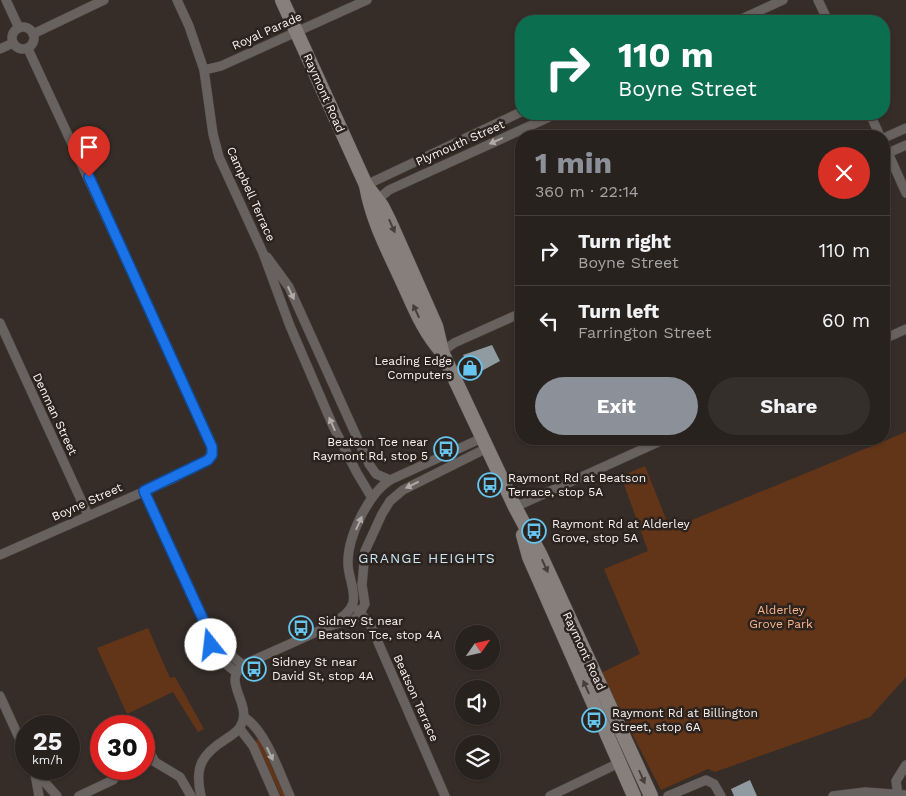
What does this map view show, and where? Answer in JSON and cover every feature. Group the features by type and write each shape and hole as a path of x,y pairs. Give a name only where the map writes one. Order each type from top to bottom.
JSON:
{"main road":[{"name":"Raymont Road","path":"282,0 366,185 390,222 436,326 442,352 515,507 540,554 651,796"},
{"name":"Raymont Road","path":"366,185 370,208 377,228 426,332 442,352"},
{"name":"Raymont Road","path":"515,507 529,557 634,796"},
{"path":"619,763 633,756"}],"street":[{"path":"6,0 19,28"},
{"path":"33,34 104,0"},
{"name":"Campbell Terrace","path":"177,0 189,26 204,70 213,134 218,152 264,253 290,326 338,438 372,498"},
{"name":"Royal Parade","path":"204,70 221,66 367,0"},
{"path":"750,15 783,0"},
{"path":"818,0 825,15"},
{"path":"19,28 27,28 33,34 34,42 28,49 20,49 13,43 13,34 19,28"},
{"path":"0,49 13,43"},
{"name":"Boyne Street","path":"0,555 144,491 210,458 212,450 210,441 28,49"},
{"name":"Plymouth Street","path":"366,185 515,115"},
{"name":"Plymouth Street","path":"521,130 543,120"},
{"path":"890,142 906,128"},
{"name":"Plymouth Street","path":"377,200 389,190 515,133"},
{"path":"890,146 906,145"},
{"path":"890,157 906,193"},
{"name":"Campbell Terrace","path":"264,253 289,287 368,462 375,472 390,480"},
{"path":"442,352 454,344 515,316"},
{"name":"Denman Street","path":"0,323 88,515"},
{"path":"890,336 906,328"},
{"path":"332,625 349,611 352,605 354,596 349,574 349,553 357,527 380,487 390,480 484,443"},
{"path":"201,796 198,777 203,759 212,749 240,729 244,717 242,704 234,683 236,672 243,666 332,625 352,620 361,613 365,604 362,585 364,555 382,514 396,494 431,476 484,443"},
{"path":"515,507 652,445"},
{"path":"356,471 368,462"},
{"path":"426,465 431,476"},
{"path":"144,491 208,630 214,651 222,662 236,672"},
{"name":"Beatson Terrace","path":"352,605 361,613 372,629 445,796"},
{"path":"208,630 223,649 243,666"},
{"path":"0,696 15,729"},
{"path":"244,717 261,735 290,796"},
{"path":"240,729 253,746 275,796"},
{"path":"155,762 180,777 191,796"},
{"path":"550,796 619,763"},
{"path":"833,796 865,792 901,795 897,778 906,765"},
{"path":"36,780 39,796"},
{"path":"42,780 57,796"},
{"path":"79,796 113,780"},
{"path":"668,796 706,780 714,784 721,796"}],"green space":[{"name":"Alderley Grove Park","path":"906,432 906,677 870,717 715,772 708,769 661,790 601,673 640,654 604,569 648,551 621,476 645,466 670,529 874,445 890,445 890,439"},
{"path":"148,628 170,678 175,677 204,729 198,732 173,692 127,714 97,648"},
{"path":"257,739 260,740 285,796 281,796 256,742"}],"building":[{"path":"492,345 500,361 476,374 473,368 470,369 463,355"},
{"path":"750,780 757,796 734,796 731,789"}],"place":[{"name":"Leading Edge Computers","path":"470,368"},
{"name":"Beatson Tce near Raymont Rd, stop 5","path":"446,449"},
{"name":"Raymont Rd at Beatson Terrace, stop 5A","path":"490,485"},
{"name":"Raymont Rd at Alderley Grove, stop 5A","path":"534,531"},
{"name":"Sidney St near Beatson Tce, stop 4A","path":"301,628"},
{"name":"Sidney St near David St, stop 4A","path":"254,669"},
{"name":"Raymont Rd at Billington Street, stop 6A","path":"594,720"}],"district":[{"name":"GRANGE HEIGHTS","path":"427,558"}],"route":[{"path":"89,177 212,447 212,455 208,460 144,491 208,630 211,645"}]}
